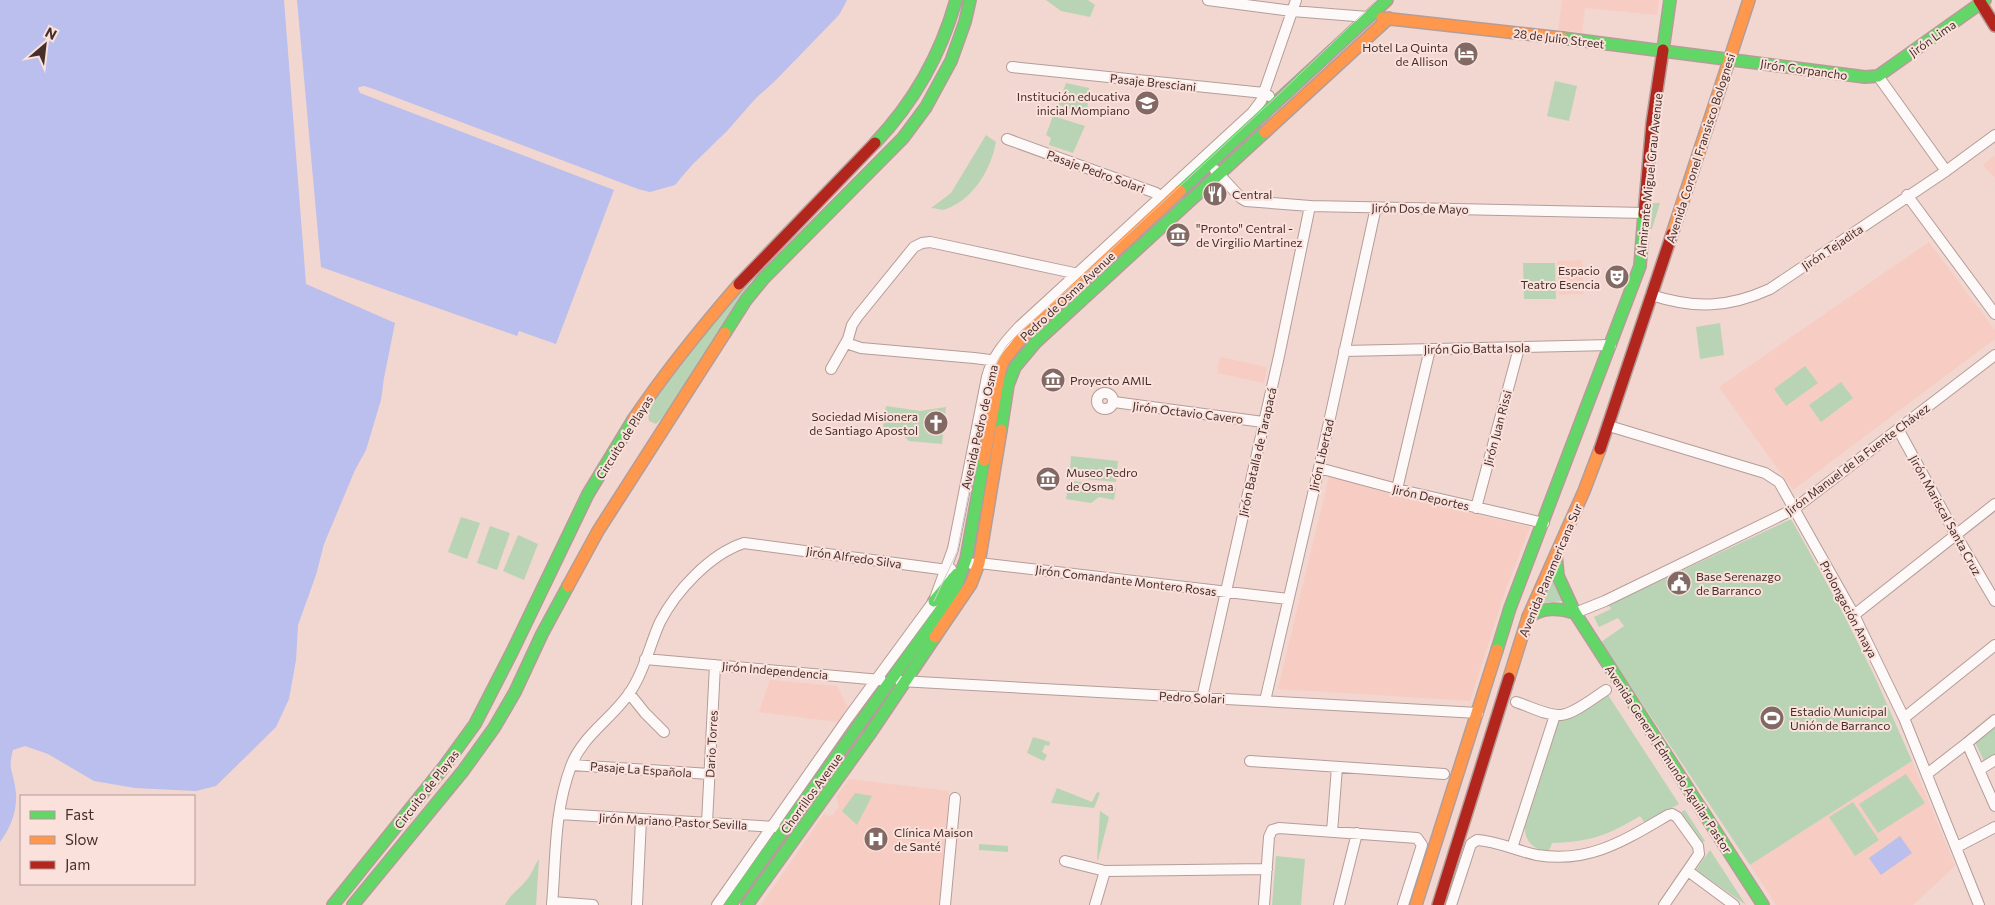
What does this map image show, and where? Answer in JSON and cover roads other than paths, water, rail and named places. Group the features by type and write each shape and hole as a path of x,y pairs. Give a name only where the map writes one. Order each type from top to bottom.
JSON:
{"main road":[{"name":"Circuito de Playas","path":"333,905 443,768 475,724 512,652 576,518 605,464 640,409 690,341 741,281 892,125 913,97 935,61 956,0"},
{"name":"Circuito de Playas","path":"353,905 463,771 494,728 515,692 542,634 598,531 746,300 764,278 903,138 926,107 951,61 965,22 970,0"},
{"name":"Pedro de Osma Avenue","path":"892,681 950,598 964,566 998,362 1081,277 1166,199 1210,164 1387,0"},
{"name":"Almirante Miguel Grau Avenue","path":"1611,345 1640,266 1646,213 1652,123 1670,0"},
{"name":"Avenida Coronel Fransisco Bolognesi","path":"1651,295 1748,0"},
{"path":"1984,1 1995,8"},
{"path":"1984,1 1995,26"},
{"name":"Jirón Lima","path":"1878,76 1984,1"},
{"name":"28 de Julio Street","path":"1368,17 1729,58"},
{"name":"Pedro de Osma Avenue","path":"906,682 966,594 979,563 1008,385 1015,367 1036,342 1178,214 1389,18"},
{"name":"Jirón Corpancho","path":"1729,58 1819,72 1878,76"},
{"name":"Avenida Panamericana Sur","path":"1438,905 1528,617 1553,574 1556,553 1584,490 1609,426 1651,295"},
{"name":"Avenida Panamericana Sur","path":"1416,905 1510,608 1611,345"},
{"path":"934,601 964,566"},
{"path":"1522,578 1540,572 1553,574"},
{"name":"Avenida General Edmundo Aguilar Pastor","path":"1553,574 1575,613 1762,905"},
{"path":"1528,617 1539,610 1549,608 1575,613"},
{"name":"Chorrillos Avenue","path":"730,905 892,681"},
{"name":"Chorrillos Avenue","path":"747,905 906,682"},
{"path":"840,752 851,760"},
{"path":"810,794 821,802"},
{"path":"767,854 778,862"},
{"path":"358,905 370,884"}],"street":[{"path":"1208,0 1292,11 1368,17"},
{"path":"1178,214 1166,199 1252,113 1261,101 1296,0"},
{"name":"Pasaje Bresciani","path":"1012,67 1264,93 1278,101 1288,112"},
{"path":"1878,76 1946,171"},
{"name":"Jirón Tejadita","path":"1651,295 1668,301 1696,305 1724,304 1747,300 1770,289 1946,171 1995,135"},
{"name":"Pasaje Pedro Solari","path":"1006,139 1166,199"},
{"name":"Jirón Dos de Mayo","path":"1210,164 1237,194 1246,201 1310,206 1646,213"},
{"path":"1907,196 1995,314"},
{"name":"Jirón Batalla de Tarapacá","path":"1202,698 1310,206"},
{"name":"Jirón Libertad","path":"1265,701 1319,468 1376,207"},
{"path":"831,369 846,343 858,316 914,247 922,243 930,242 1081,277 1094,290"},
{"path":"846,343 861,348 998,362 1015,367"},
{"name":"Jirón Gio Batta Isola","path":"1344,351 1611,345"},
{"name":"Jirón Juan Rissi","path":"1476,508 1519,348"},
{"path":"1396,489 1430,349"},
{"name":"Jirón Manuel de la Fuente Chávez","path":"1575,613 1605,601 1794,509 1995,355"},
{"name":"Avenida Pedro de Osma","path":"934,601 953,549 987,377 998,362"},
{"name":"Jirón Octavio Cavero","path":"1114,402 1263,422"},
{"name":"Prolongación Anaya","path":"1609,426 1765,473 1779,482 1854,615 1904,718 1979,905"},
{"name":"Jirón Mariscal Santa Cruz","path":"1898,429 1956,535 1995,601"},
{"name":"Jirón Deportes","path":"1319,468 1396,489 1544,523"},
{"path":"1854,615 1995,504"},
{"name":"Jirón Alfredo Silva","path":"645,659 660,623 682,590 721,553 744,543 946,569 964,566"},
{"name":"Jirón Comandante Montero Rosas","path":"964,566 979,563 1288,599"},
{"path":"717,905 934,601"},
{"path":"1904,718 1995,645"},
{"path":"593,905 552,904 559,814 572,765 589,737 629,693 645,659"},
{"name":"Jirón Independencia","path":"645,659 906,682"},
{"name":"Dario Torres","path":"707,823 715,665"},
{"name":"Pedro Solari","path":"906,682 1478,713"},
{"path":"1516,702 1555,715 1570,712 1606,690"},
{"path":"629,693 664,732"},
{"path":"1512,848 1555,715"},
{"path":"1927,774 1995,720"},
{"path":"1968,743 1995,806"},
{"path":"1979,770 1995,760"},
{"path":"1250,761 1444,774"},
{"name":"Pasaje La Española","path":"572,765 710,774"},
{"path":"1332,832 1336,766"},
{"path":"945,905 955,798"},
{"name":"Jirón Mariano Pastor Sevilla","path":"559,814 786,828"},
{"path":"1451,905 1471,844 1480,840 1546,856 1588,854 1610,847 1672,814 1677,817 1698,846 1699,856 1664,905"},
{"path":"637,905 641,819"},
{"path":"1957,847 1995,827"},
{"path":"1264,905 1269,836 1272,830 1279,828 1417,838 1422,845 1403,905"},
{"path":"1339,905 1358,834"},
{"path":"1065,861 1105,870 1267,869"},
{"path":"1095,905 1105,870"},
{"path":"1688,871 1734,905"}],"water":[{"path":"0,0 284,0 306,284 395,323 381,400 366,450 355,470 324,544 316,575 298,625 296,660 289,699 276,727 216,786 196,791 135,788 94,781 48,754 25,746 13,750 11,765 16,801 11,823 0,842"},
{"path":"297,0 847,0 839,15 756,98 675,185 650,192 371,88 359,87 360,93 614,190 556,344 519,331 517,336 321,267"},
{"path":"1900,836 1912,853 1881,875 1869,858"}],"tram line":[{"path":"934,601 957,552 994,367 1007,345 1275,98 1377,0"}],"place":[{"name":"Hotel La Quinta de Allison","path":"1466,54"},
{"name":"Institución educativa inicial Mompiano","path":"1147,103"},
{"name":"Central","path":"1215,194"},
{"name":"\"Pronto\" Central - de Virgilio Martinez","path":"1178,235"},
{"name":"Espacio Teatro Esencia","path":"1617,277"},
{"name":"Proyecto AMIL","path":"1053,380"},
{"name":"Sociedad Misionera de Santiago Apostol","path":"936,423"},
{"name":"Museo Pedro de Osma","path":"1048,479"},
{"name":"Base Serenazgo de Barranco","path":"1679,583"},
{"name":"Estadio Municipal Unión de Barranco","path":"1772,718"},
{"name":"Clínica Maison de Santé","path":"876,839"}]}
